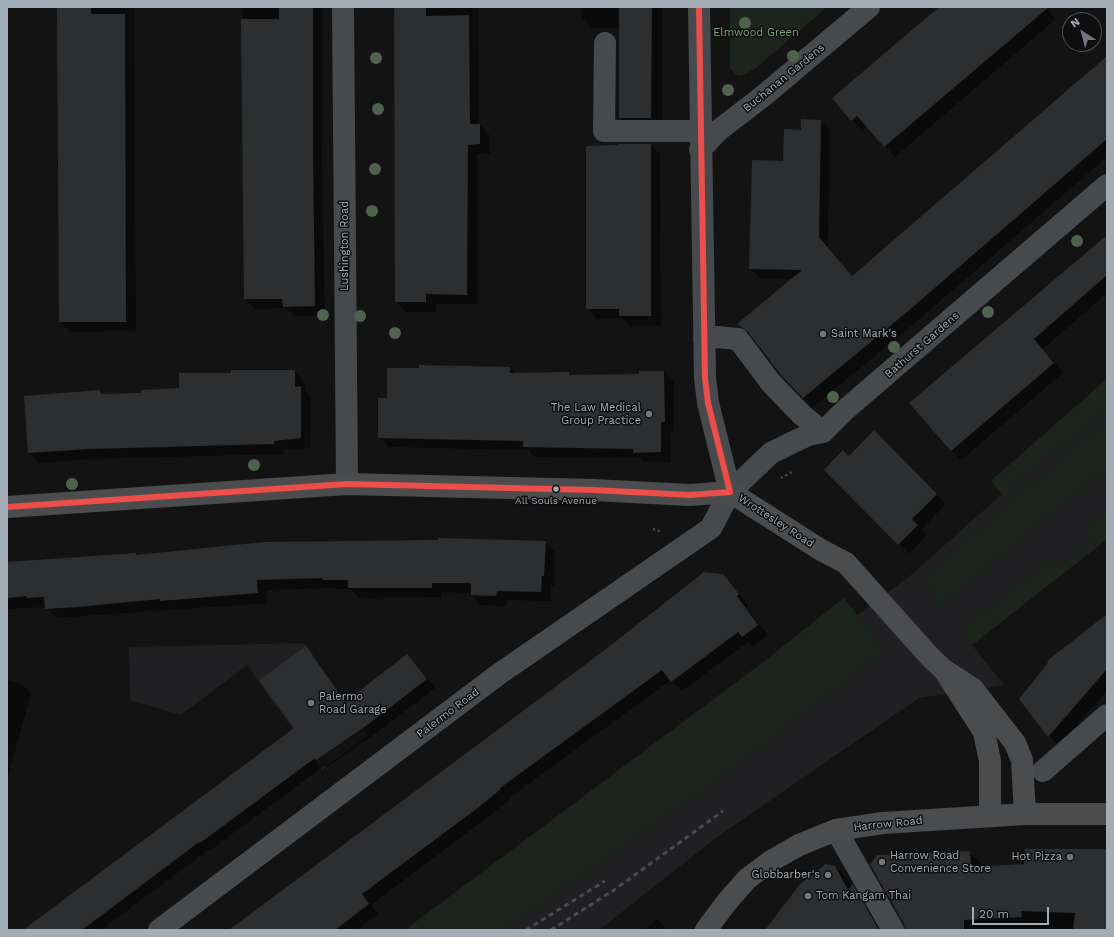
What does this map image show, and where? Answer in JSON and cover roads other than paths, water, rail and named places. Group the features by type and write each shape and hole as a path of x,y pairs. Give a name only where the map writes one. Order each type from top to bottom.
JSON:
{"main road":[{"name":"Wrottesley Road","path":"7,507 347,484 593,490 690,495 730,492 821,550 846,563 937,664 984,732 990,761 990,816"},
{"name":"Wrottesley Road","path":"937,664 973,689 1015,743 1022,760 1025,814"},
{"name":"Harrow Road","path":"706,930 726,903 747,879 771,861 799,845 836,830 884,823 990,816 1025,814 1107,814"}],"street":[{"name":"Lushington Road","path":"343,7 347,484"},
{"path":"699,7 704,339 708,403 730,492 771,453 808,435 823,432"},
{"name":"Buchanan Gardens","path":"700,141 719,130 762,97 869,7"},
{"path":"605,43 604,131 700,141"},
{"name":"Bathurst Gardens","path":"823,432 845,410 1107,185"},
{"path":"704,339 717,337 738,339 771,383 802,415 823,432"},
{"name":"Palermo Road","path":"159,930 499,674 600,606 628,584 711,528 730,492"},
{"path":"1043,771 1107,715"},
{"path":"836,830 893,930"}],"railway":[{"path":"551,930 614,890 723,811"},
{"path":"526,930 605,881"}],"place":[{"name":"Saint Mark's","path":"823,334"},
{"name":"The Law Medical Group Practice","path":"649,414"},
{"name":"All Souls Avenue","path":"556,489"},
{"name":"Palermo Road Garage","path":"311,703"},
{"name":"Hot Pizza","path":"1070,857"},
{"name":"Harrow Road Convenience Store","path":"882,862"},
{"name":"Globbarber's","path":"828,875"},
{"name":"Tom Kangam Thai","path":"808,896"}],"park label":[{"name":"Elmwood Green","path":"756,33"}]}
